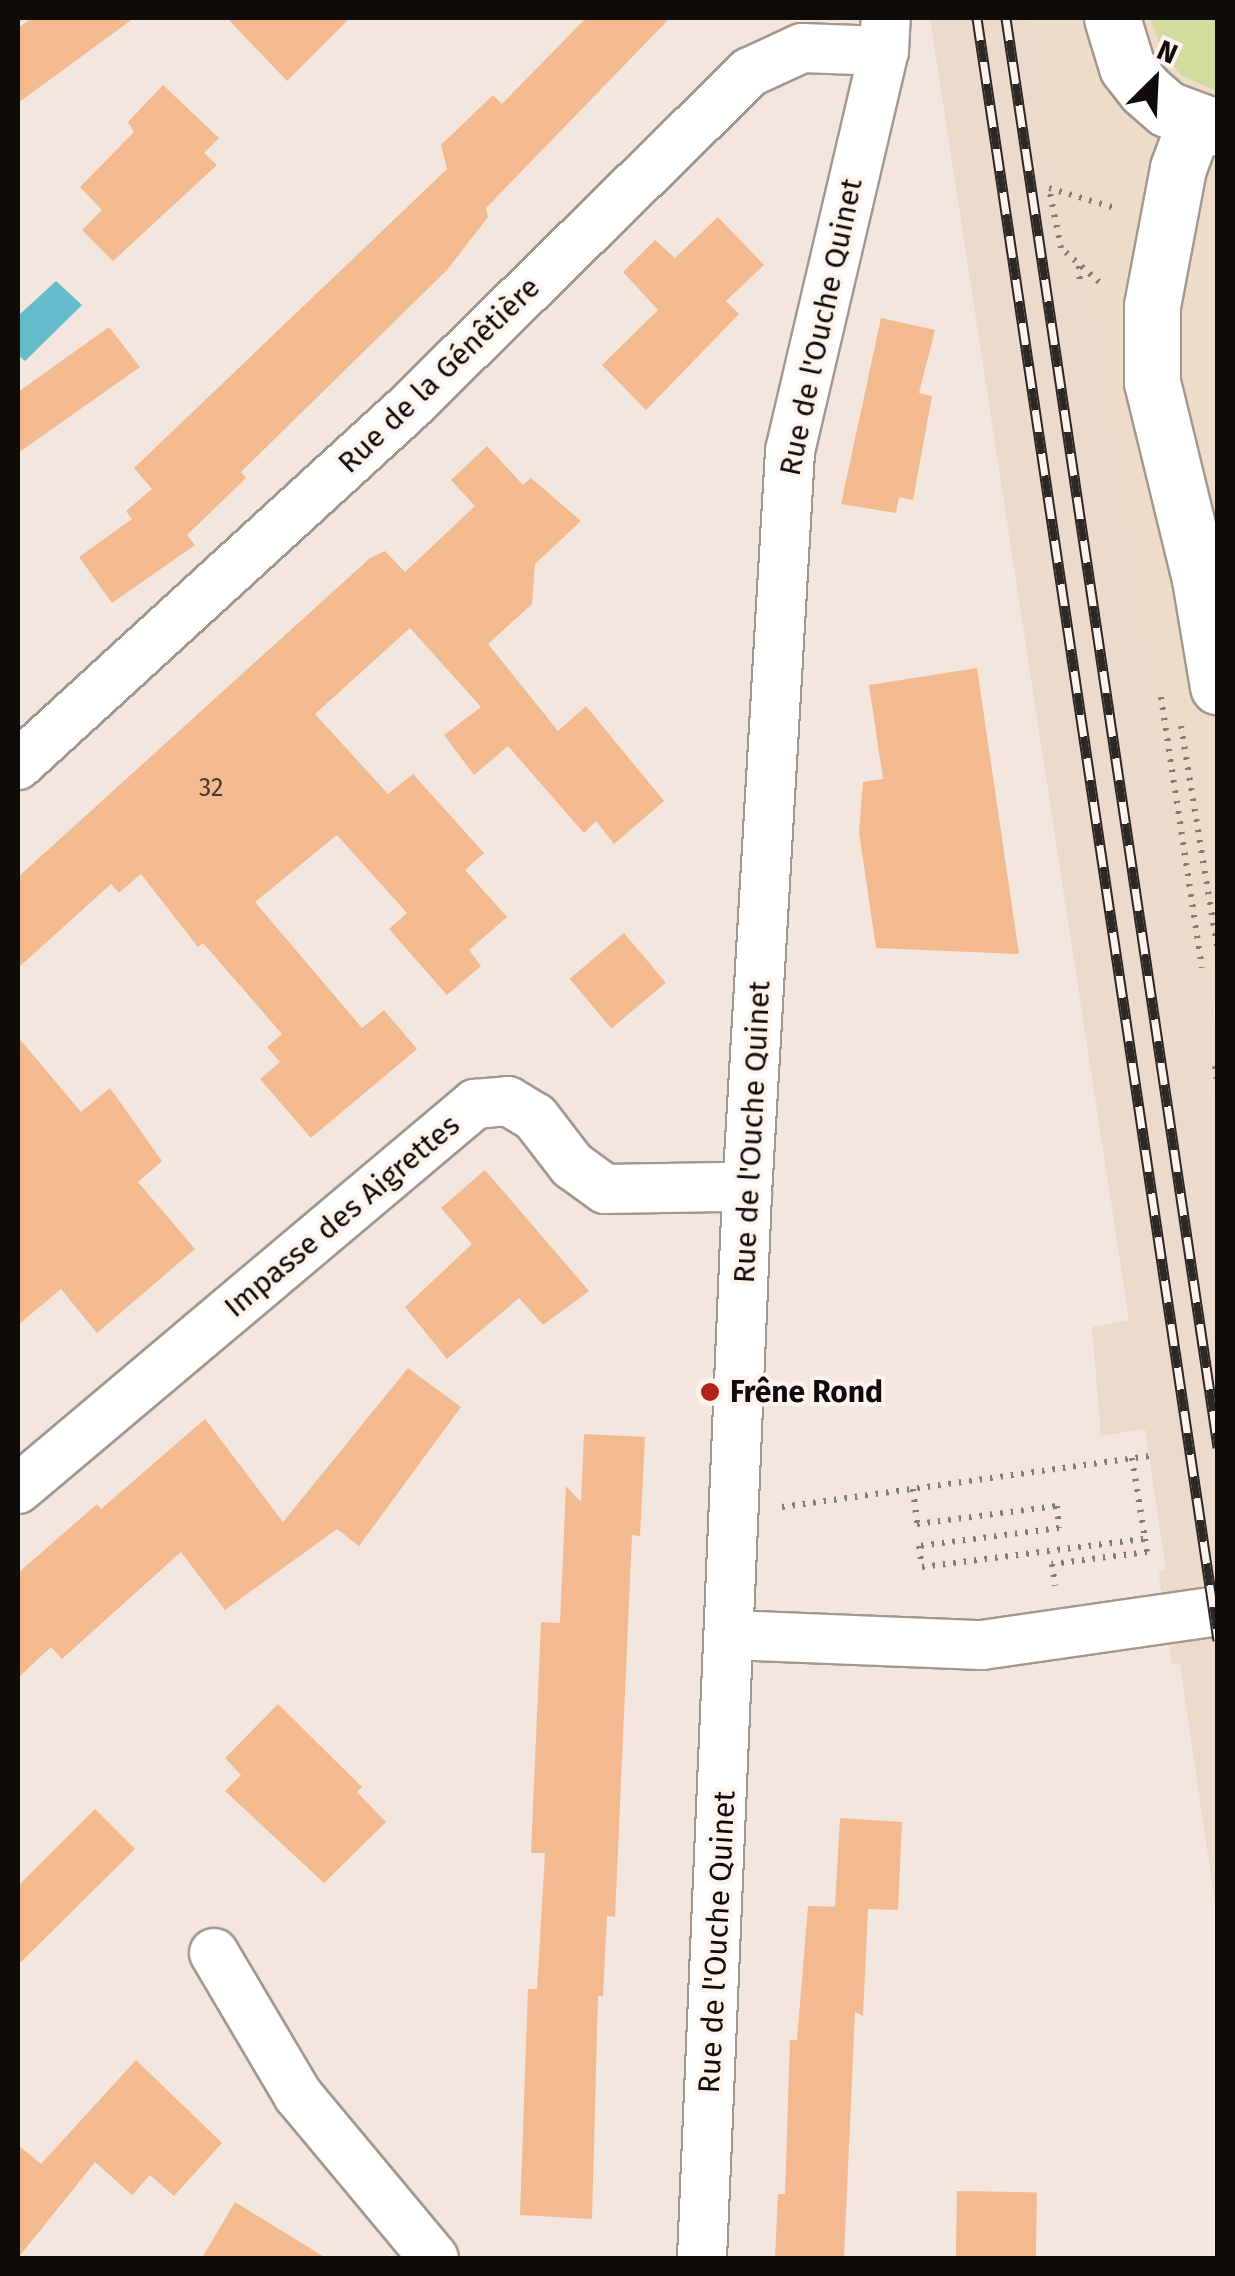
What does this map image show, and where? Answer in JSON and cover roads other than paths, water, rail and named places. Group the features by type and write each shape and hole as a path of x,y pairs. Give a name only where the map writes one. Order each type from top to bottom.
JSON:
{"main road":[{"path":"1112,18 1126,66 1144,90 1206,125 1178,168 1152,306 1152,382 1200,579 1218,688"}],"street":[{"name":"Rue de la Génêtière","path":"18,765 407,409 750,72 802,48 885,34"},
{"name":"Rue de l'Ouche Quinet","path":"702,2258 747,1192 790,451 885,34"},
{"name":"Impasse des Aigrettes","path":"18,1489 475,1104 508,1100 535,1116 572,1165 605,1190 723,1186 747,1192"},
{"path":"730,1635 982,1644 1218,1612"},
{"path":"214,1953 298,2095 434,2258"}],"water":[{"path":"56,281 82,305 25,361 18,355 18,316"}],"railway":[{"path":"977,18 1218,1640"},
{"path":"1006,18 1218,1447"}],"place":[{"name":"Frêne Rond","path":"710,1392"}]}
